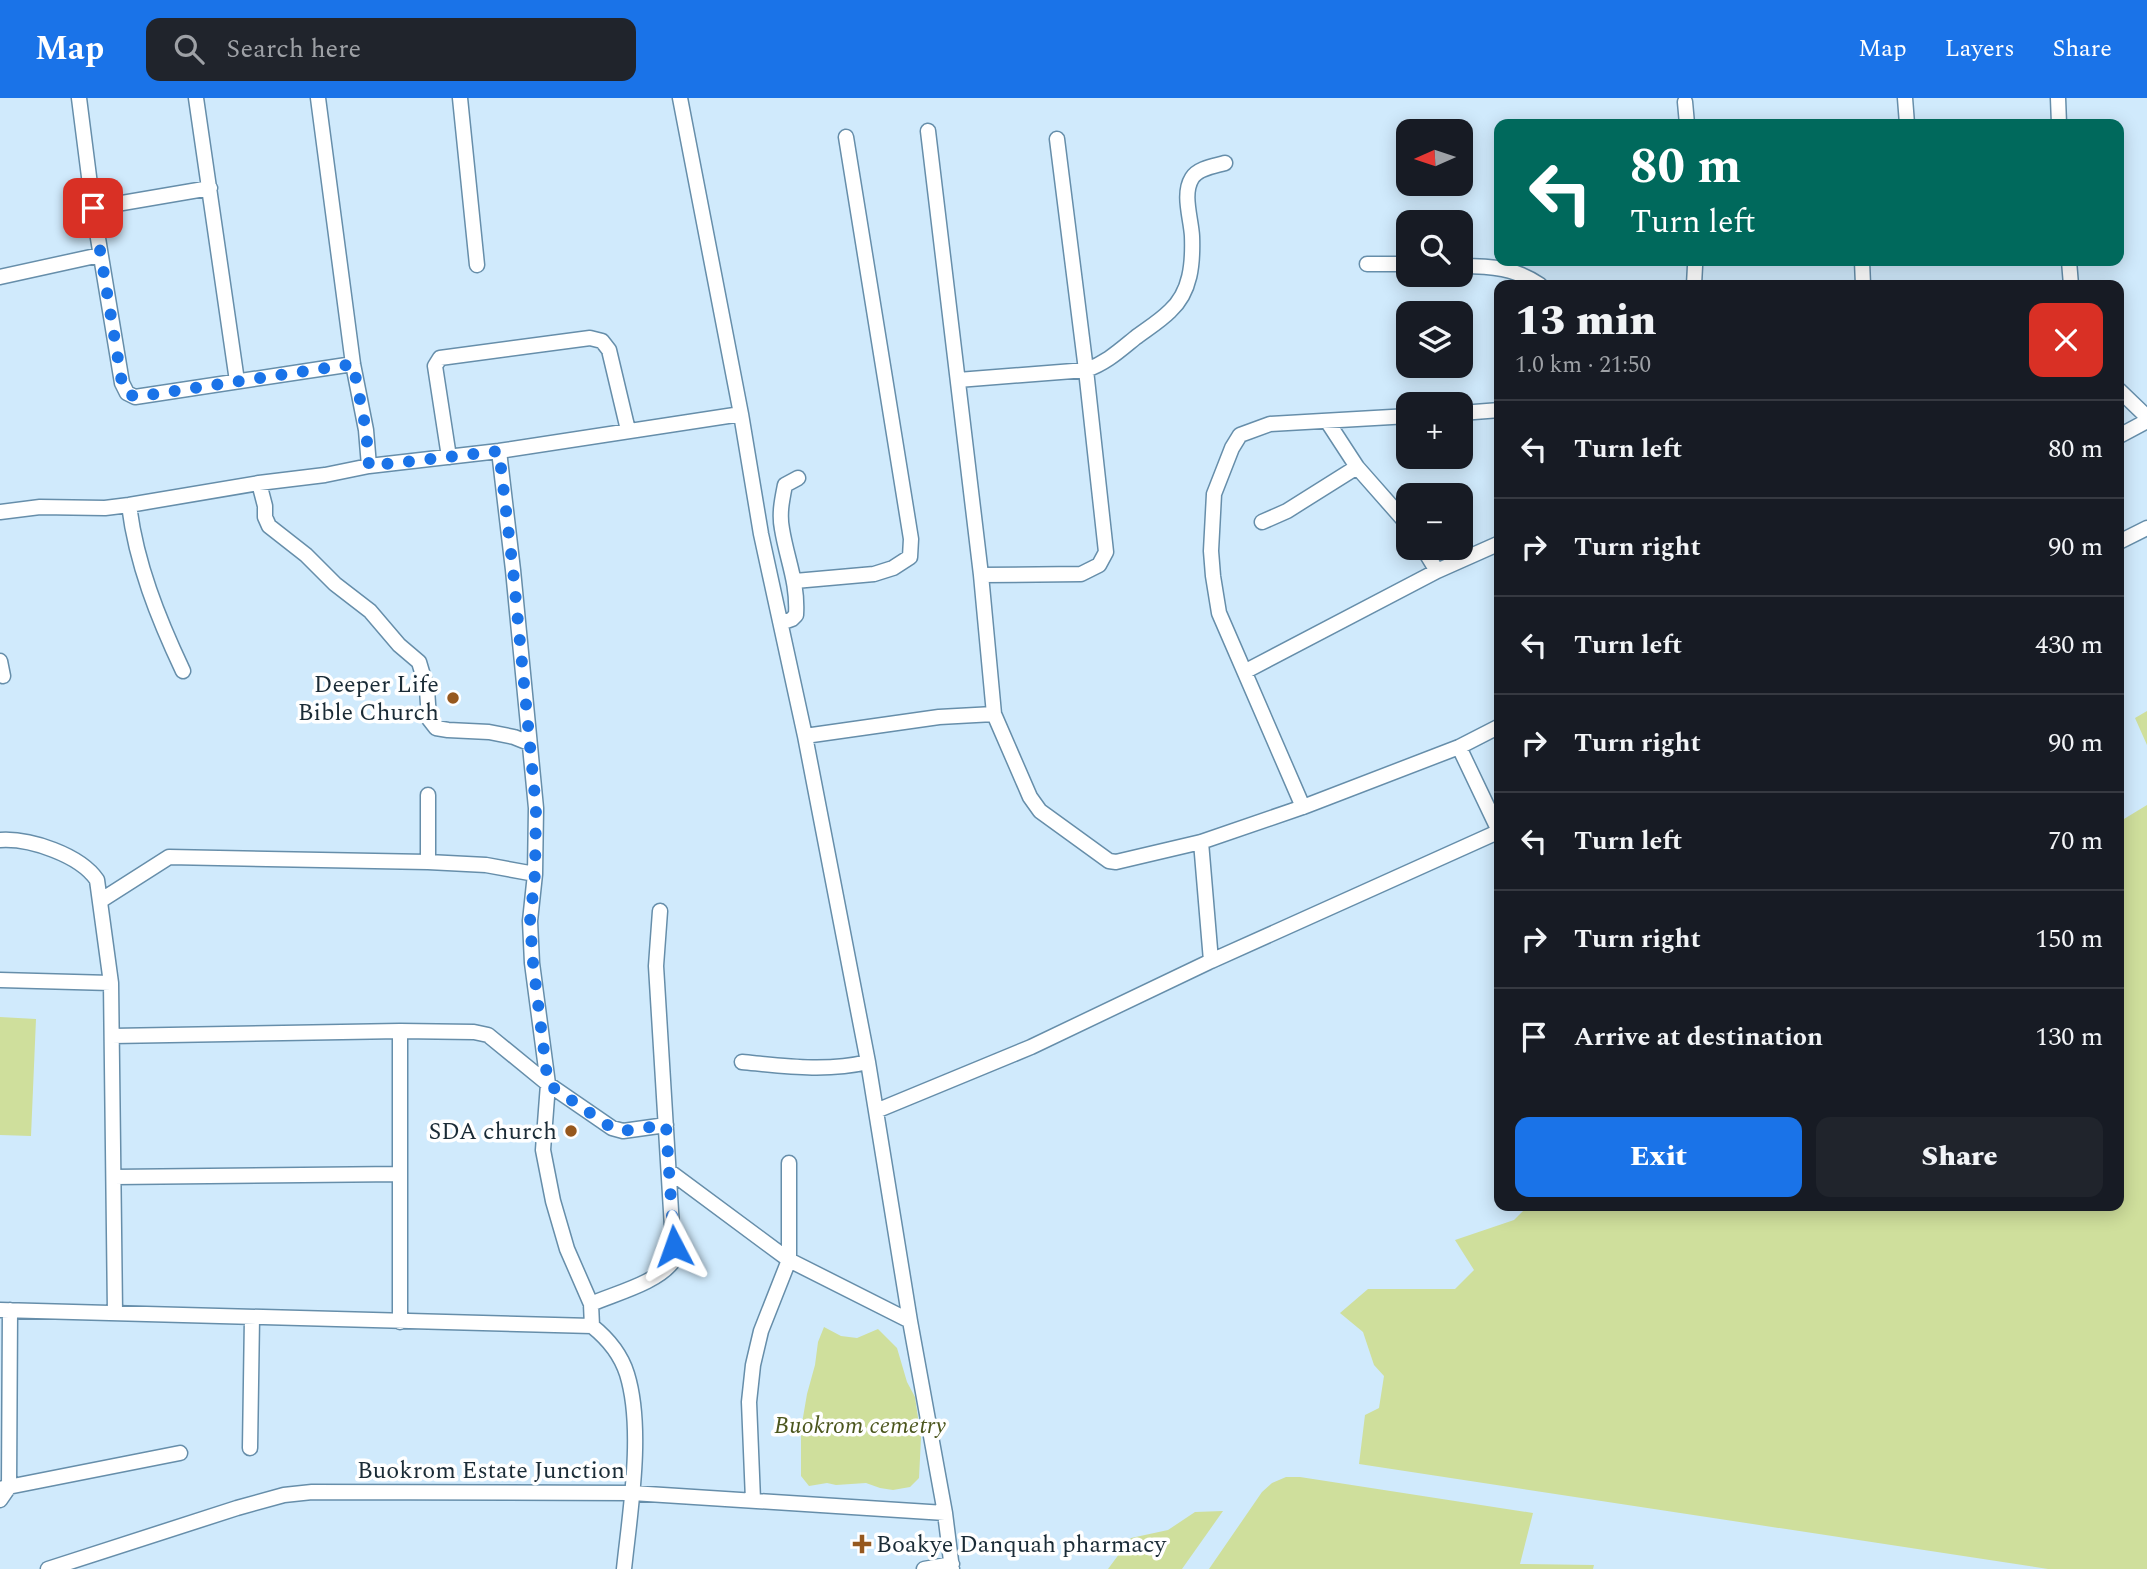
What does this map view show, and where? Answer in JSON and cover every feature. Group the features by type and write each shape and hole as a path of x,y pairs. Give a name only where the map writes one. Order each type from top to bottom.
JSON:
{"street":[{"path":"79,98 100,255 122,383 127,393 135,397 353,364"},
{"path":"196,98 237,381"},
{"path":"318,98 369,466"},
{"path":"460,98 477,265"},
{"path":"680,98 741,414 761,534 805,736 868,1062 910,1321 945,1513 952,1567 924,1569"},
{"path":"1905,98 1907,119"},
{"path":"2058,98 2059,119"},
{"path":"1685,102 1687,119"},
{"path":"928,131 981,575 994,714 1030,797 1040,811 1109,861 1116,862 1201,842 1303,807 1459,747 1494,729"},
{"path":"795,581 874,574 893,568 909,558 911,539 846,137"},
{"path":"981,575 1081,574 1099,565 1106,552 1057,139"},
{"path":"958,380 1086,370 1101,365 1170,312 1187,286 1191,267 1192,236 1187,193 1191,179 1197,172 1225,163"},
{"path":"93,208 210,188"},
{"path":"0,277 100,255"},
{"path":"1367,264 1396,264"},
{"path":"1473,266 1523,273 1534,280"},
{"path":"1695,266 1695,280"},
{"path":"449,457 435,366 440,358 565,340 590,338 602,341 609,350 628,430"},
{"path":"2124,395 2147,419 2124,433"},
{"path":"1473,411 1494,410"},
{"path":"0,512 40,507 105,508 129,505 369,466 499,451 741,414"},
{"path":"1303,807 1219,613 1211,551 1214,494 1240,435 1270,424 1396,417"},
{"path":"1327,421 1357,467 1396,511"},
{"path":"499,451 536,808 535,874 530,921 548,1084 543,1150 552,1201 567,1250 591,1304 592,1326"},
{"path":"1262,522 1287,511 1357,467"},
{"path":"781,623 796,615 795,581 781,527 781,506 785,485 798,478"},
{"path":"260,483 269,526 370,611 399,645 419,662 428,689 429,719 436,728 489,732 529,743"},
{"path":"129,505 132,532 148,585 162,626 183,671"},
{"path":"761,534 781,527"},
{"path":"2124,540 2147,528"},
{"path":"1246,671 1437,571 1494,546"},
{"path":"1430,560 1437,571"},
{"path":"0,661 4,677"},
{"path":"805,736 939,717 994,714"},
{"path":"1459,747 1494,820"},
{"path":"428,795 428,862"},
{"path":"876,1111 1031,1047 1211,961 1494,833"},
{"path":"0,840 13,839 56,851 90,869 97,880 111,983 115,1313"},
{"path":"1201,842 1211,961"},
{"path":"100,901 169,857 428,862 486,865 535,874"},
{"path":"591,1304 656,1277 668,1269 674,1260 656,965 660,911"},
{"path":"0,980 111,983"},
{"path":"400,1031 400,1322"},
{"path":"112,1035 474,1032 488,1035 548,1084 612,1128 623,1131 666,1125"},
{"path":"742,1062 804,1068 847,1067 868,1062"},
{"path":"753,1500 749,1402 753,1365 761,1331 789,1260 789,1163"},
{"path":"669,1171 789,1260 910,1321"},
{"path":"114,1177 400,1174"},
{"path":"0,1500 5,1488 5,1310 592,1326 608,1339 627,1372 633,1409 632,1493 624,1569"},
{"path":"250,1448 252,1317"},
{"path":"5,1488 180,1453"},
{"name":"Buokrom Estate Junction","path":"48,1569 224,1512 285,1495 312,1492 632,1493 945,1513"}],"green space":[{"path":"2147,711 2147,745 2135,718"},
{"path":"2147,805 2147,1569 2048,1569 1359,1464 1365,1415 1379,1408 1384,1376 1374,1365 1363,1332 1340,1313 1368,1289 1455,1289 1474,1270 1455,1240 1514,1220 1523,1211 2124,1211 2124,819"},
{"path":"0,1017 36,1019 31,1136 0,1135"},
{"name":"Buokrom cemetry","path":"824,1327 841,1336 857,1338 878,1329 897,1348 907,1382 915,1397 921,1438 919,1478 910,1487 893,1490 866,1483 809,1486 801,1476 801,1429 818,1342"},
{"path":"1286,1477 1533,1513 1520,1564 1594,1565 1593,1569 1209,1569 1262,1492 1272,1483"},
{"path":"1223,1511 1182,1569 1108,1569 1131,1538 1168,1530 1195,1512"}],"place":[{"name":"Deeper Life Bible Church","path":"453,698"},
{"name":"SDA church","path":"571,1131"},
{"name":"Boakye Danquah pharmacy","path":"862,1544"}],"route":[{"path":"93,208 122,383 127,393 135,397 353,364 366,430 369,466 499,451 536,808 535,874 530,921 548,1084 612,1128 623,1131 666,1125 674,1246"}]}
